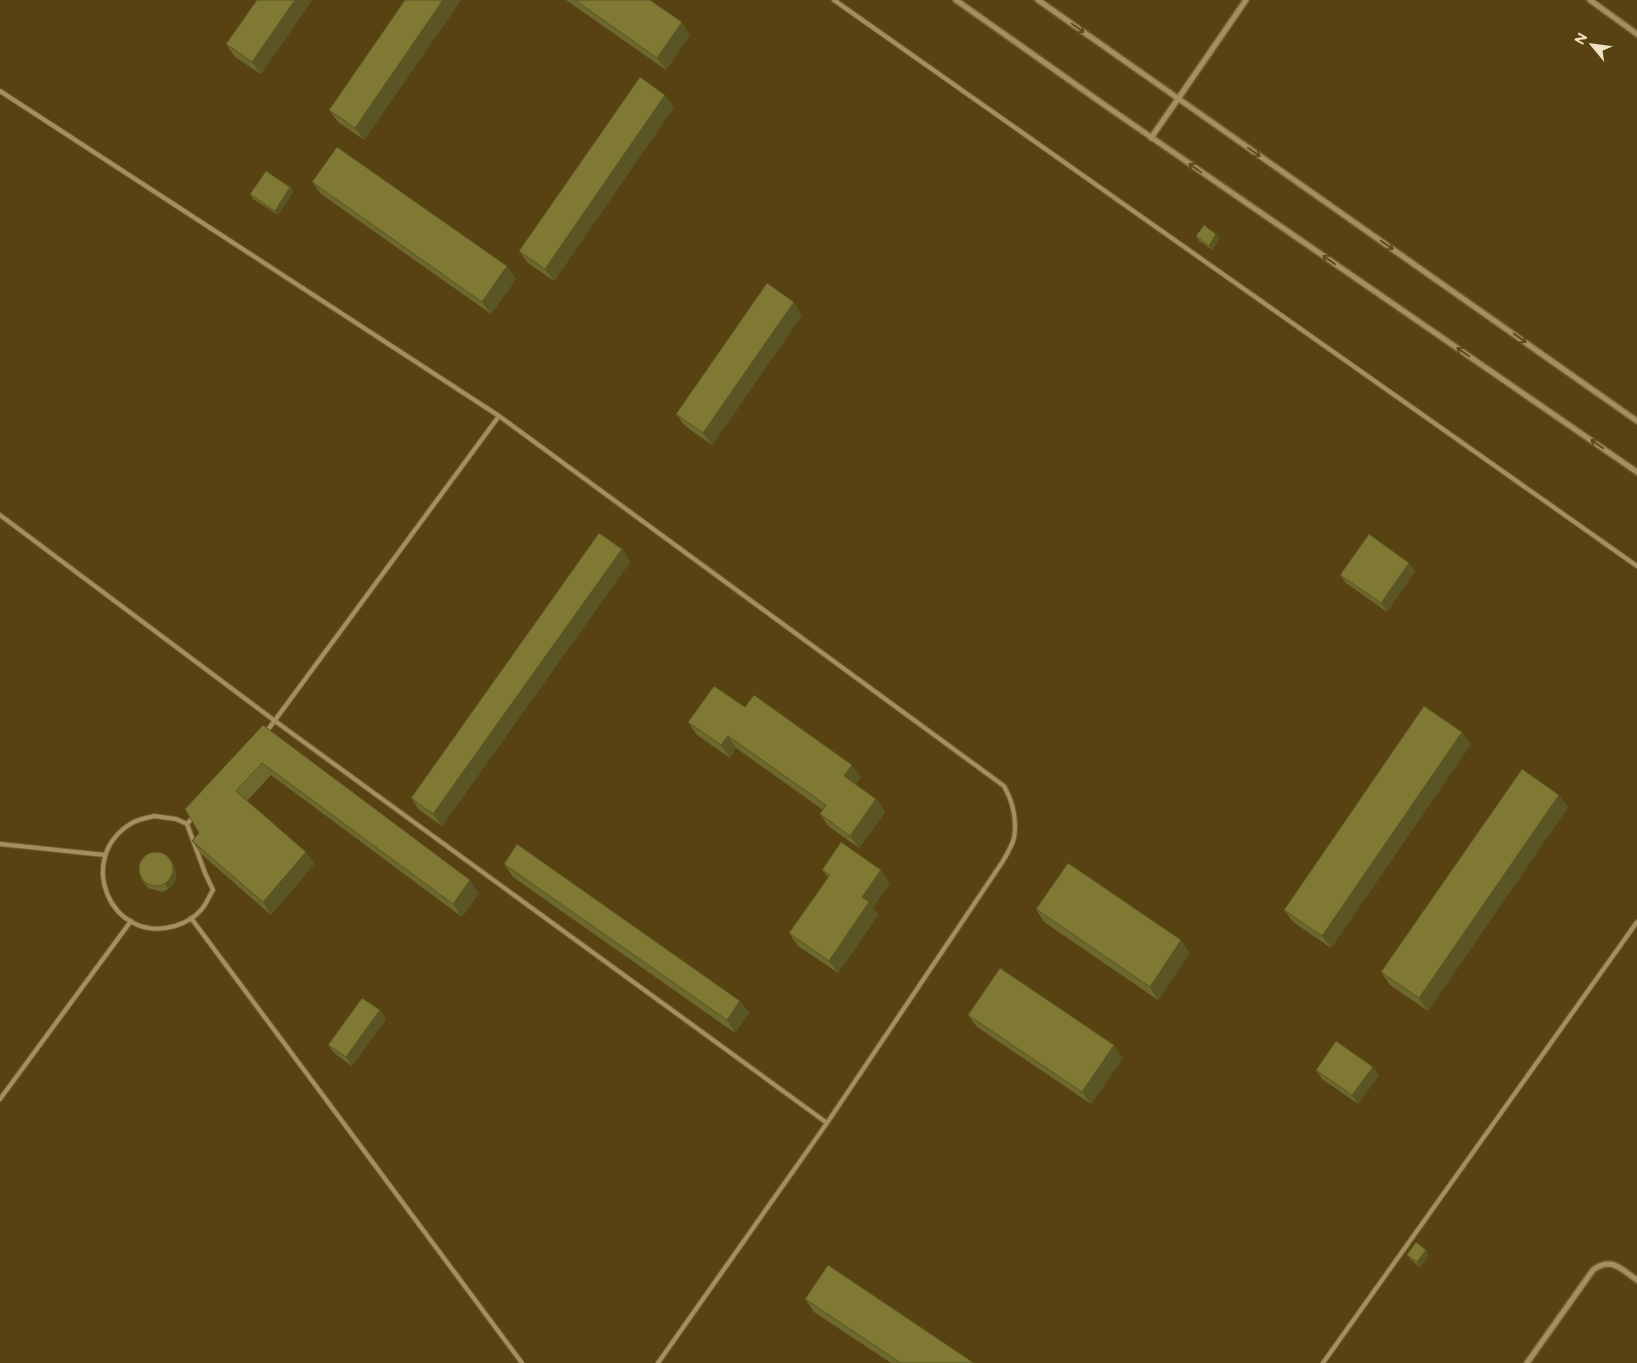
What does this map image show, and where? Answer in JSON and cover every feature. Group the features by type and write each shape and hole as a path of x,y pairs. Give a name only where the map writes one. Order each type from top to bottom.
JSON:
{"street":[{"path":"956,0 1151,138 1637,472"},
{"path":"1038,0 1637,421"},
{"path":"1151,138 1246,0"},
{"path":"1590,0 1637,34"},
{"path":"1527,1363 1593,1270 1600,1264 1614,1264 1637,1280"}],"lane":[{"path":"834,0 1637,566"},
{"path":"0,92 499,416 1004,786 1011,799 1014,814 1014,839 1003,860 827,1123 658,1363"},
{"path":"263,735 499,416"},
{"path":"0,515 275,721 827,1123"},
{"path":"187,824 200,809"},
{"path":"154,816 176,819 187,824 204,873 213,890 202,909 184,923 163,929 142,927 122,916 108,899 102,878 105,855 116,836 133,822 154,816"},
{"path":"0,844 105,855"},
{"path":"191,918 522,1363"},
{"path":"0,1100 131,921"},
{"path":"1323,1363 1637,922"}],"building":[{"path":"257,0 295,0 252,62 226,44"},
{"path":"405,0 443,0 355,128 329,110"},
{"path":"575,0 650,0 682,22 657,58"},
{"path":"640,77 665,95 545,269 519,251"},
{"path":"337,147 507,266 482,302 312,182"},
{"path":"266,171 290,187 275,211 250,194"},
{"path":"1204,225 1216,234 1209,246 1196,236"},
{"path":"767,283 794,302 703,433 676,414"},
{"path":"599,533 622,549 433,814 411,798"},
{"path":"1369,534 1409,563 1381,603 1340,575"},
{"path":"714,686 745,707 754,695 852,765 844,776 876,799 850,836 820,814 826,805 728,736 721,745 688,722"},
{"path":"1424,706 1462,732 1322,936 1284,910"},
{"path":"263,725 470,880 453,904 262,763 236,791 306,852 263,902 192,841 199,833 185,809"},
{"path":"1522,769 1559,795 1419,998 1381,972"},
{"path":"841,842 881,870 862,897 869,902 829,961 789,933 830,875 822,870"},
{"path":"517,844 740,1001 727,1020 504,864"},
{"path":"156,852 163,853 168,857 172,862 172,876 168,881 163,885 156,886 149,885 144,881 140,876 139,869 140,862 144,857 149,853"},
{"path":"1068,863 1181,940 1150,987 1036,909"},
{"path":"1000,968 1114,1045 1082,1092 968,1015"},
{"path":"362,998 380,1010 346,1057 328,1045"},
{"path":"1336,1041 1373,1067 1352,1095 1316,1070"},
{"path":"1416,1242 1426,1250 1417,1262 1407,1255"},
{"path":"828,1265 974,1363 901,1363 805,1299"}]}
